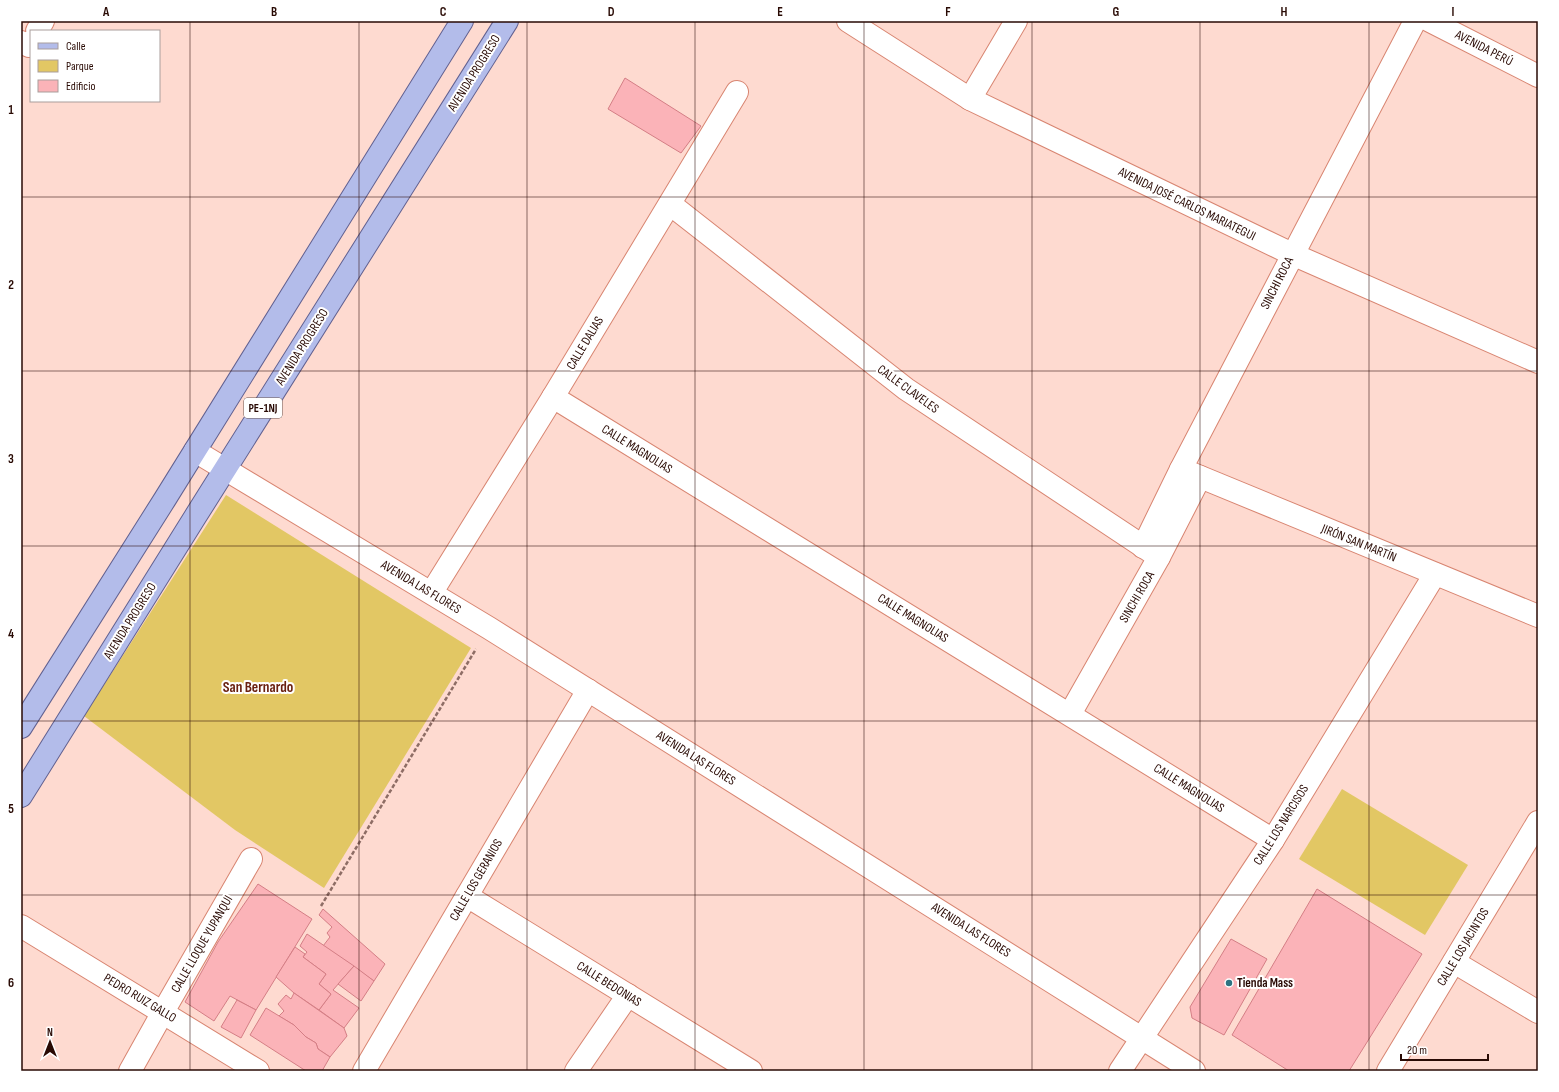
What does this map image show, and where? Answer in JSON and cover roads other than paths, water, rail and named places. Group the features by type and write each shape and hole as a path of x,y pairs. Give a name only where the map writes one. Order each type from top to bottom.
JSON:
{"main road":[{"name":"PE-1NJ","path":"21,727 195,451 462,21"},
{"name":"AVENIDA PROGRESO","path":"21,796 224,470 507,21"}],"street":[{"path":"37,30 43,21"},
{"name":"AVENIDA JOSÉ CARLOS MARIATEGUI","path":"848,21 970,99 1292,254 1538,362"},
{"path":"970,99 1016,21"},
{"name":"SINCHI ROCA","path":"1070,714 1190,473 1292,254 1416,21"},
{"name":"AVENIDA PERÚ","path":"1430,21 1538,76"},
{"name":"CALLE DALIAS","path":"432,592 553,397 736,92"},
{"name":"CALLE CLAVELES","path":"670,204 906,389 1151,552"},
{"name":"CALLE MAGNOLIAS","path":"553,397 1070,714 1272,840"},
{"name":"AVENIDA LAS FLORES","path":"195,451 224,470 432,592 1194,1071"},
{"name":"JIRÓN SAN MARTÍN","path":"1190,473 1538,616"},
{"name":"CALLE LOS NARCISOS","path":"1120,1071 1272,840 1435,574"},
{"name":"CALLE LOS GERANIOS","path":"364,1071 588,690"},
{"name":"CALLE LOS JACINTOS","path":"1388,1071 1538,822"},
{"name":"CALLE LLOQUE YUPANQUI","path":"130,1071 251,858"},
{"name":"CALLE BEDONIAS","path":"467,896 752,1071"},
{"name":"PEDRO RUIZ GALLO","path":"21,926 258,1071"},
{"path":"1454,962 1538,1012"},
{"path":"576,1071 628,995"}],"place":[{"name":"Tienda Mass","path":"1229,983"}],"district":[{"name":"San Bernardo","path":"258,687"}]}
